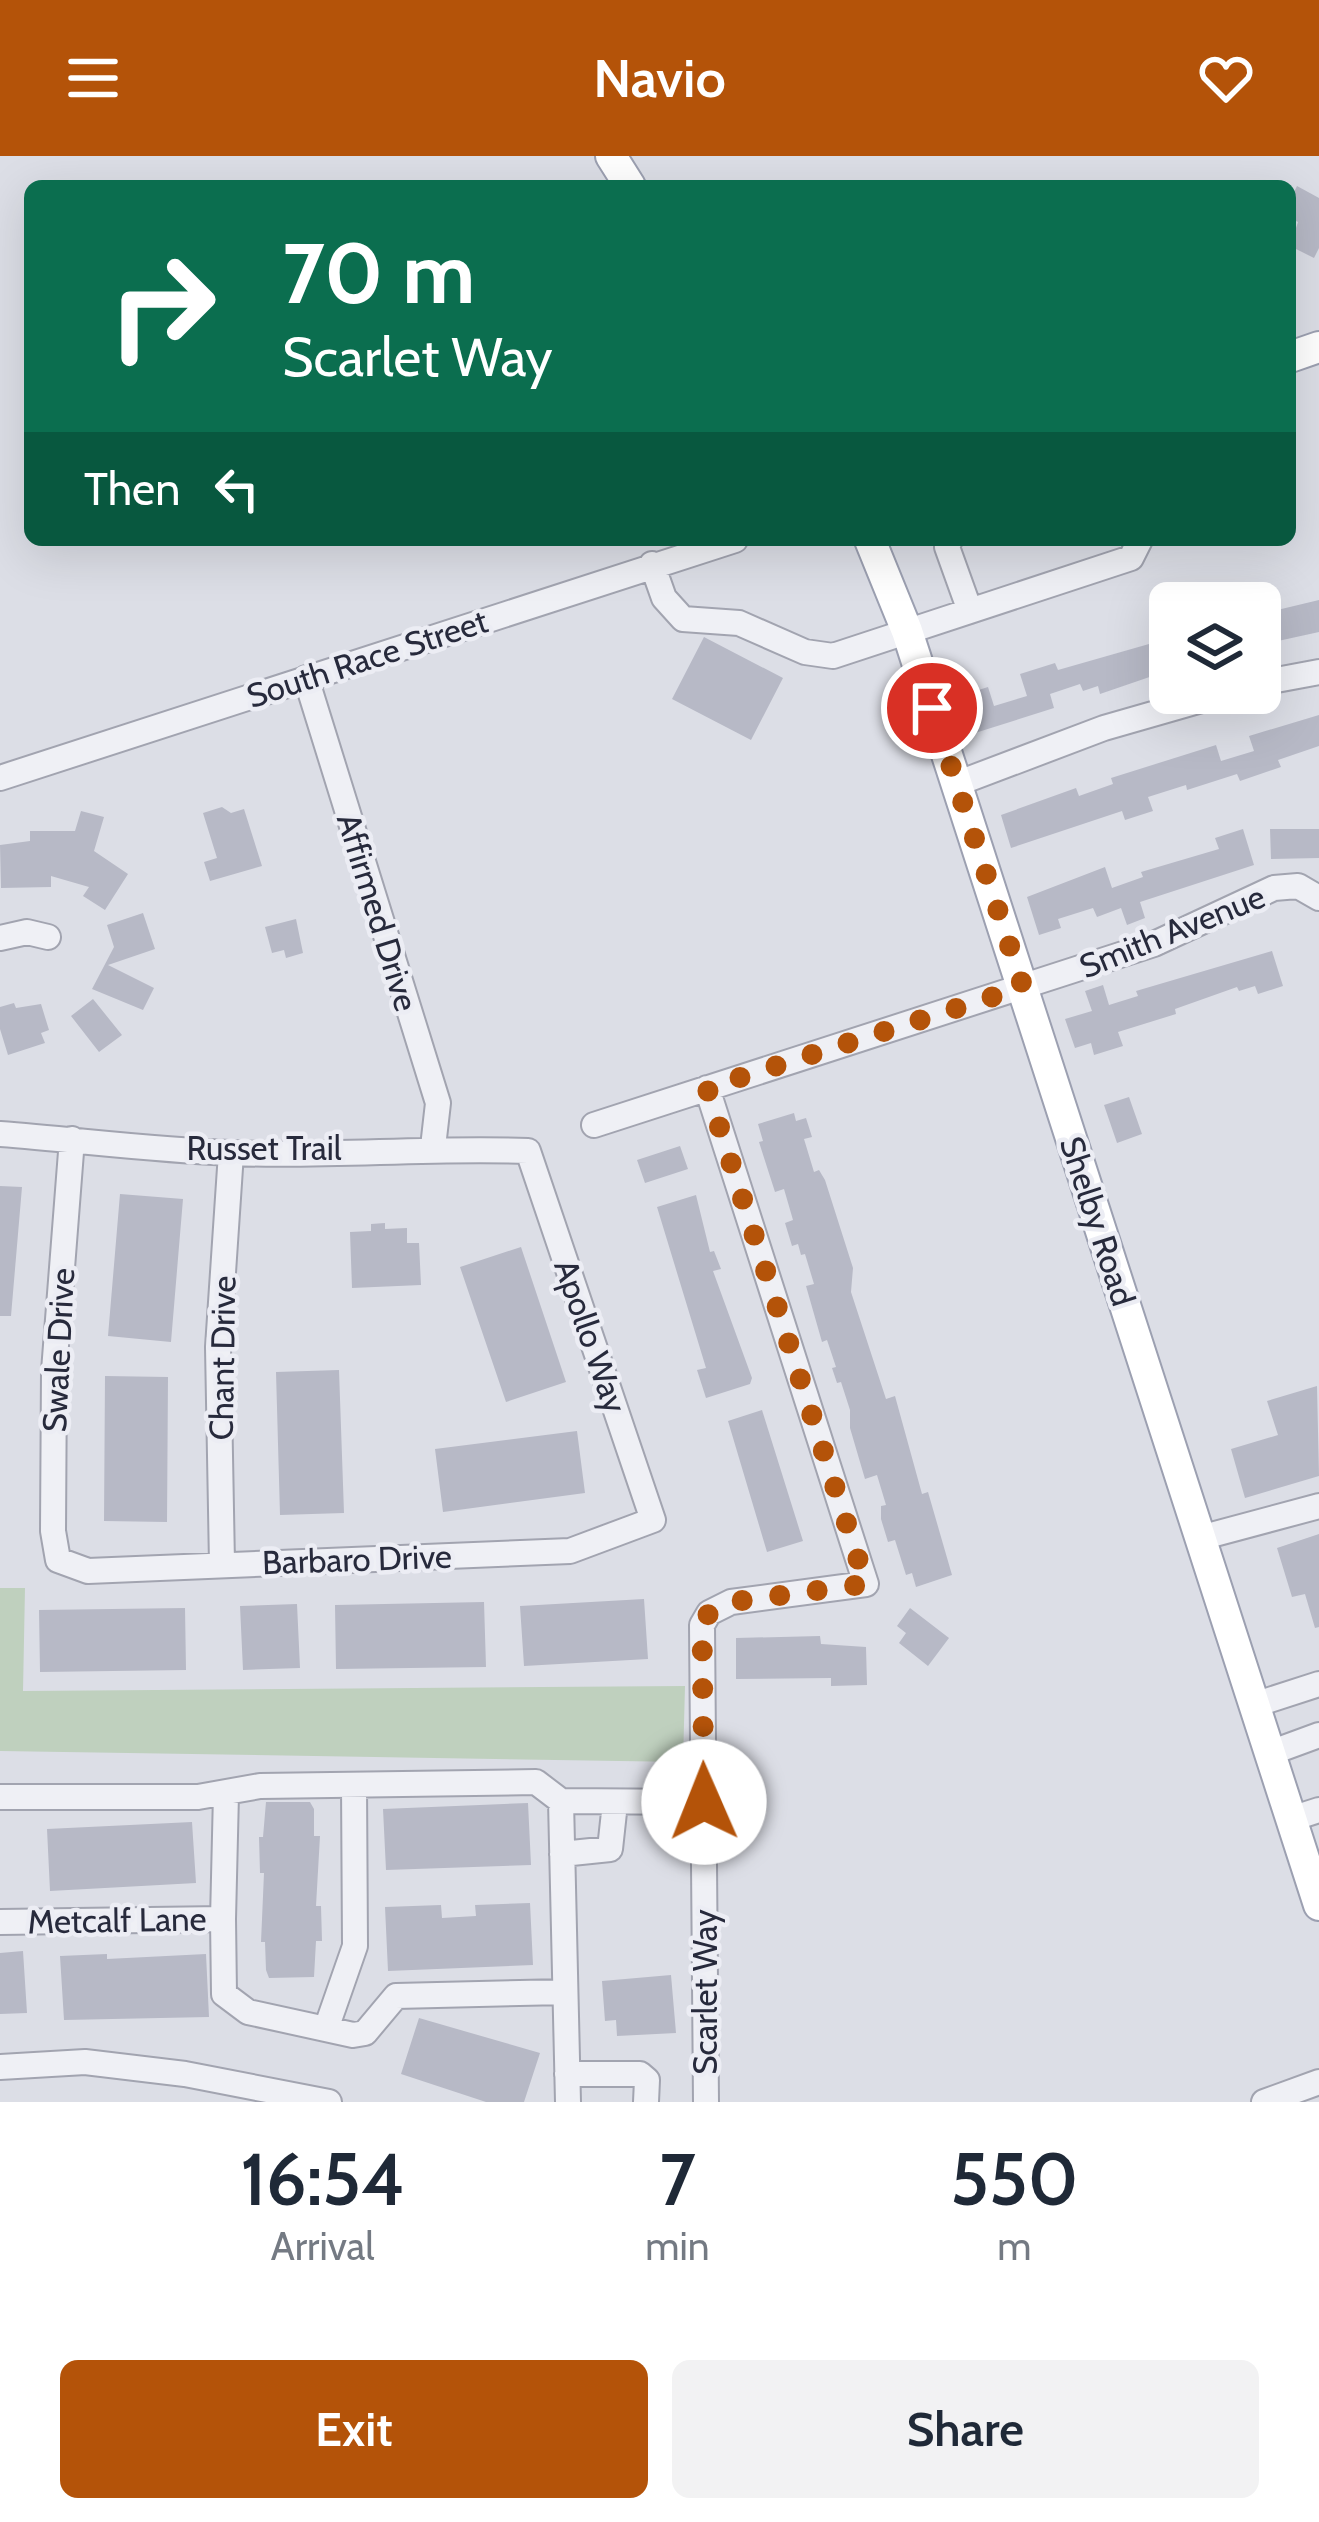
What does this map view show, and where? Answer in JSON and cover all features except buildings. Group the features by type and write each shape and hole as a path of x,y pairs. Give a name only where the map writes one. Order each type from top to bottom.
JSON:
{"main road":[{"name":"Shelby Road","path":"873,546 908,631 1270,1753 1305,1815 1319,1905"}],"street":[{"name":"South Race Street","path":"0,778 714,546"},
{"path":"947,546 970,611"},
{"path":"1100,569 1102,546"},
{"path":"652,564 664,598 683,619 739,623 805,652 833,656 1132,558 1137,546"},
{"path":"1281,679 1319,672"},
{"name":"Affirmed Drive","path":"306,678 438,1103 433,1147"},
{"path":"956,784 1153,714"},
{"name":"Smith Avenue","path":"594,1125 1154,944 1274,888 1298,886 1319,898"},
{"path":"0,938 27,932 48,937"},
{"name":"Scarlet Way","path":"706,2102 702,1625 709,1613 731,1602 866,1584 707,1088"},
{"name":"Russet Trail","path":"0,1134 231,1153 433,1147 528,1151"},
{"name":"Swale Drive","path":"58,1560 53,1532 54,1371 72,1139"},
{"name":"Apollo Way","path":"528,1151 653,1520"},
{"name":"Chant Drive","path":"222,1564 218,1347 231,1153"},
{"path":"1200,1538 1319,1505"},
{"name":"Barbaro Drive","path":"58,1560 88,1571 570,1551 653,1520"},
{"path":"1254,1705 1319,1684"},
{"path":"1270,1753 1319,1735"},
{"path":"0,1797 226,1794 260,1786 536,1782 561,1801 704,1802"},
{"path":"326,2029 355,1946 354,1784"},
{"path":"223,1918 226,1794"},
{"path":"561,1801 568,2102"},
{"path":"562,1854 610,1849 615,1803"},
{"name":"Metcalf Lane","path":"0,1922 223,1918 224,1994 248,2012 326,2029 364,2033 387,2002 416,1993 565,1992"},
{"path":"0,2067 86,2062 185,2074 329,2102"},
{"path":"567,2074 640,2074 646,2080 646,2102"},
{"path":"1264,2102 1319,2082"}],"green space":[{"path":"0,1588 25,1588 23,1691 685,1686 683,1762 0,1751"}],"route":[{"path":"704,1802 702,1625 709,1613 731,1602 866,1584 707,1088 1023,987 932,708"}]}
